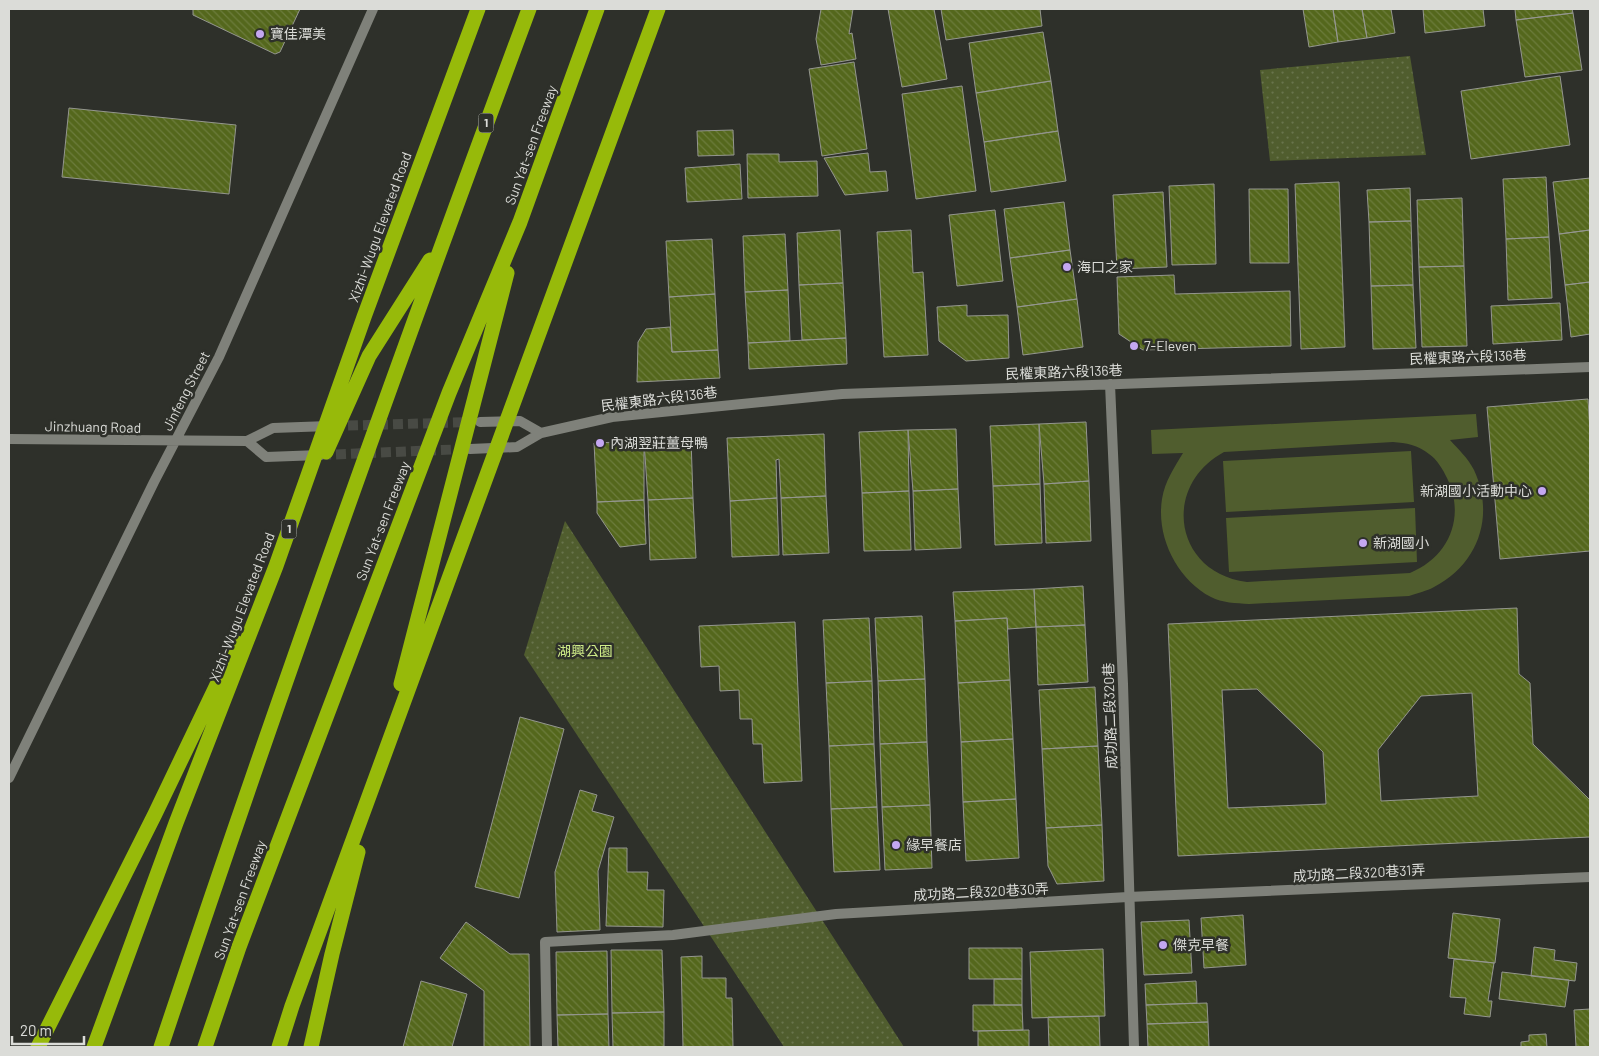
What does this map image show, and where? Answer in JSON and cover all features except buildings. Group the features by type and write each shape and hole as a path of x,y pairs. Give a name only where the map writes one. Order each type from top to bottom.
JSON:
{"highway":[{"name":"Xizhi-Wugu Elevated Road","path":"94,1047 176,823 276,566 364,317 478,9"},
{"name":"Sun Yat-sen Freeway","path":"161,1047 204,918 444,237 529,9"},
{"name":"Sun Yat-sen Freeway","path":"205,1047 239,947 449,393 520,222 597,9"},
{"path":"279,1047 292,1006 658,9"},
{"path":"311,1047 332,954 520,222"},
{"path":"38,1047 164,796 301,508 369,356 444,237"}],"street":[{"name":"Jinfeng Street","path":"9,778 219,357 373,9"},
{"name":"民權東路六段136巷","path":"470,449 517,447 541,433 612,417 842,394 1590,368"},
{"name":"成功路二段320巷","path":"1110,384 1123,684 1134,1047"},
{"path":"480,422 520,420 541,433"},
{"path":"176,441 247,442 273,428 330,426"},
{"name":"Jinzhuang Road","path":"9,439 176,441"},
{"path":"247,442 266,457 320,455"},
{"name":"成功路二段320巷31弄","path":"1128,897 1590,877"},
{"name":"成功路二段320巷30弄","path":"547,1047 545,942 699,932 750,923 836,914 1128,897"}],"green space":[{"path":"1410,56 1426,155 1270,161 1260,70"},
{"path":"1476,414 1478,437 1450,440 1472,466 1480,487 1483,504 1479,537 1472,552 1450,577 1431,588 1409,596 1249,604 1220,600 1211,597 1188,579 1179,568 1166,542 1162,528 1161,513 1163,492 1173,469 1183,453 1152,454 1151,430","holes":["1393,442 1416,447 1435,459 1442,468 1452,493 1455,507 1454,521 1450,534 1444,546 1424,566 1410,573 1247,582 1222,575 1204,563 1191,546 1184,526 1184,506 1191,485 1204,467 1224,452"]},
{"path":"1411,451 1414,502 1226,512 1223,461"},
{"path":"1415,508 1417,562 1229,572 1226,518"},
{"name":"湖興公園","path":"565,521 904,1047 784,1047 524,655"}],"tunnel":[{"path":"333,426 474,422"},
{"path":"321,455 466,449"}],"place":[{"name":"寶佳潭美","path":"260,34"},
{"name":"海口之家","path":"1067,267"},
{"name":"7-Eleven","path":"1134,346"},
{"name":"內湖翌莊薑母鴨","path":"600,443"},
{"name":"新湖國小活動中心","path":"1542,491"},
{"name":"新湖國小","path":"1363,543"},
{"name":"緣早餐店","path":"896,845"},
{"name":"傑克早餐","path":"1163,945"}]}
